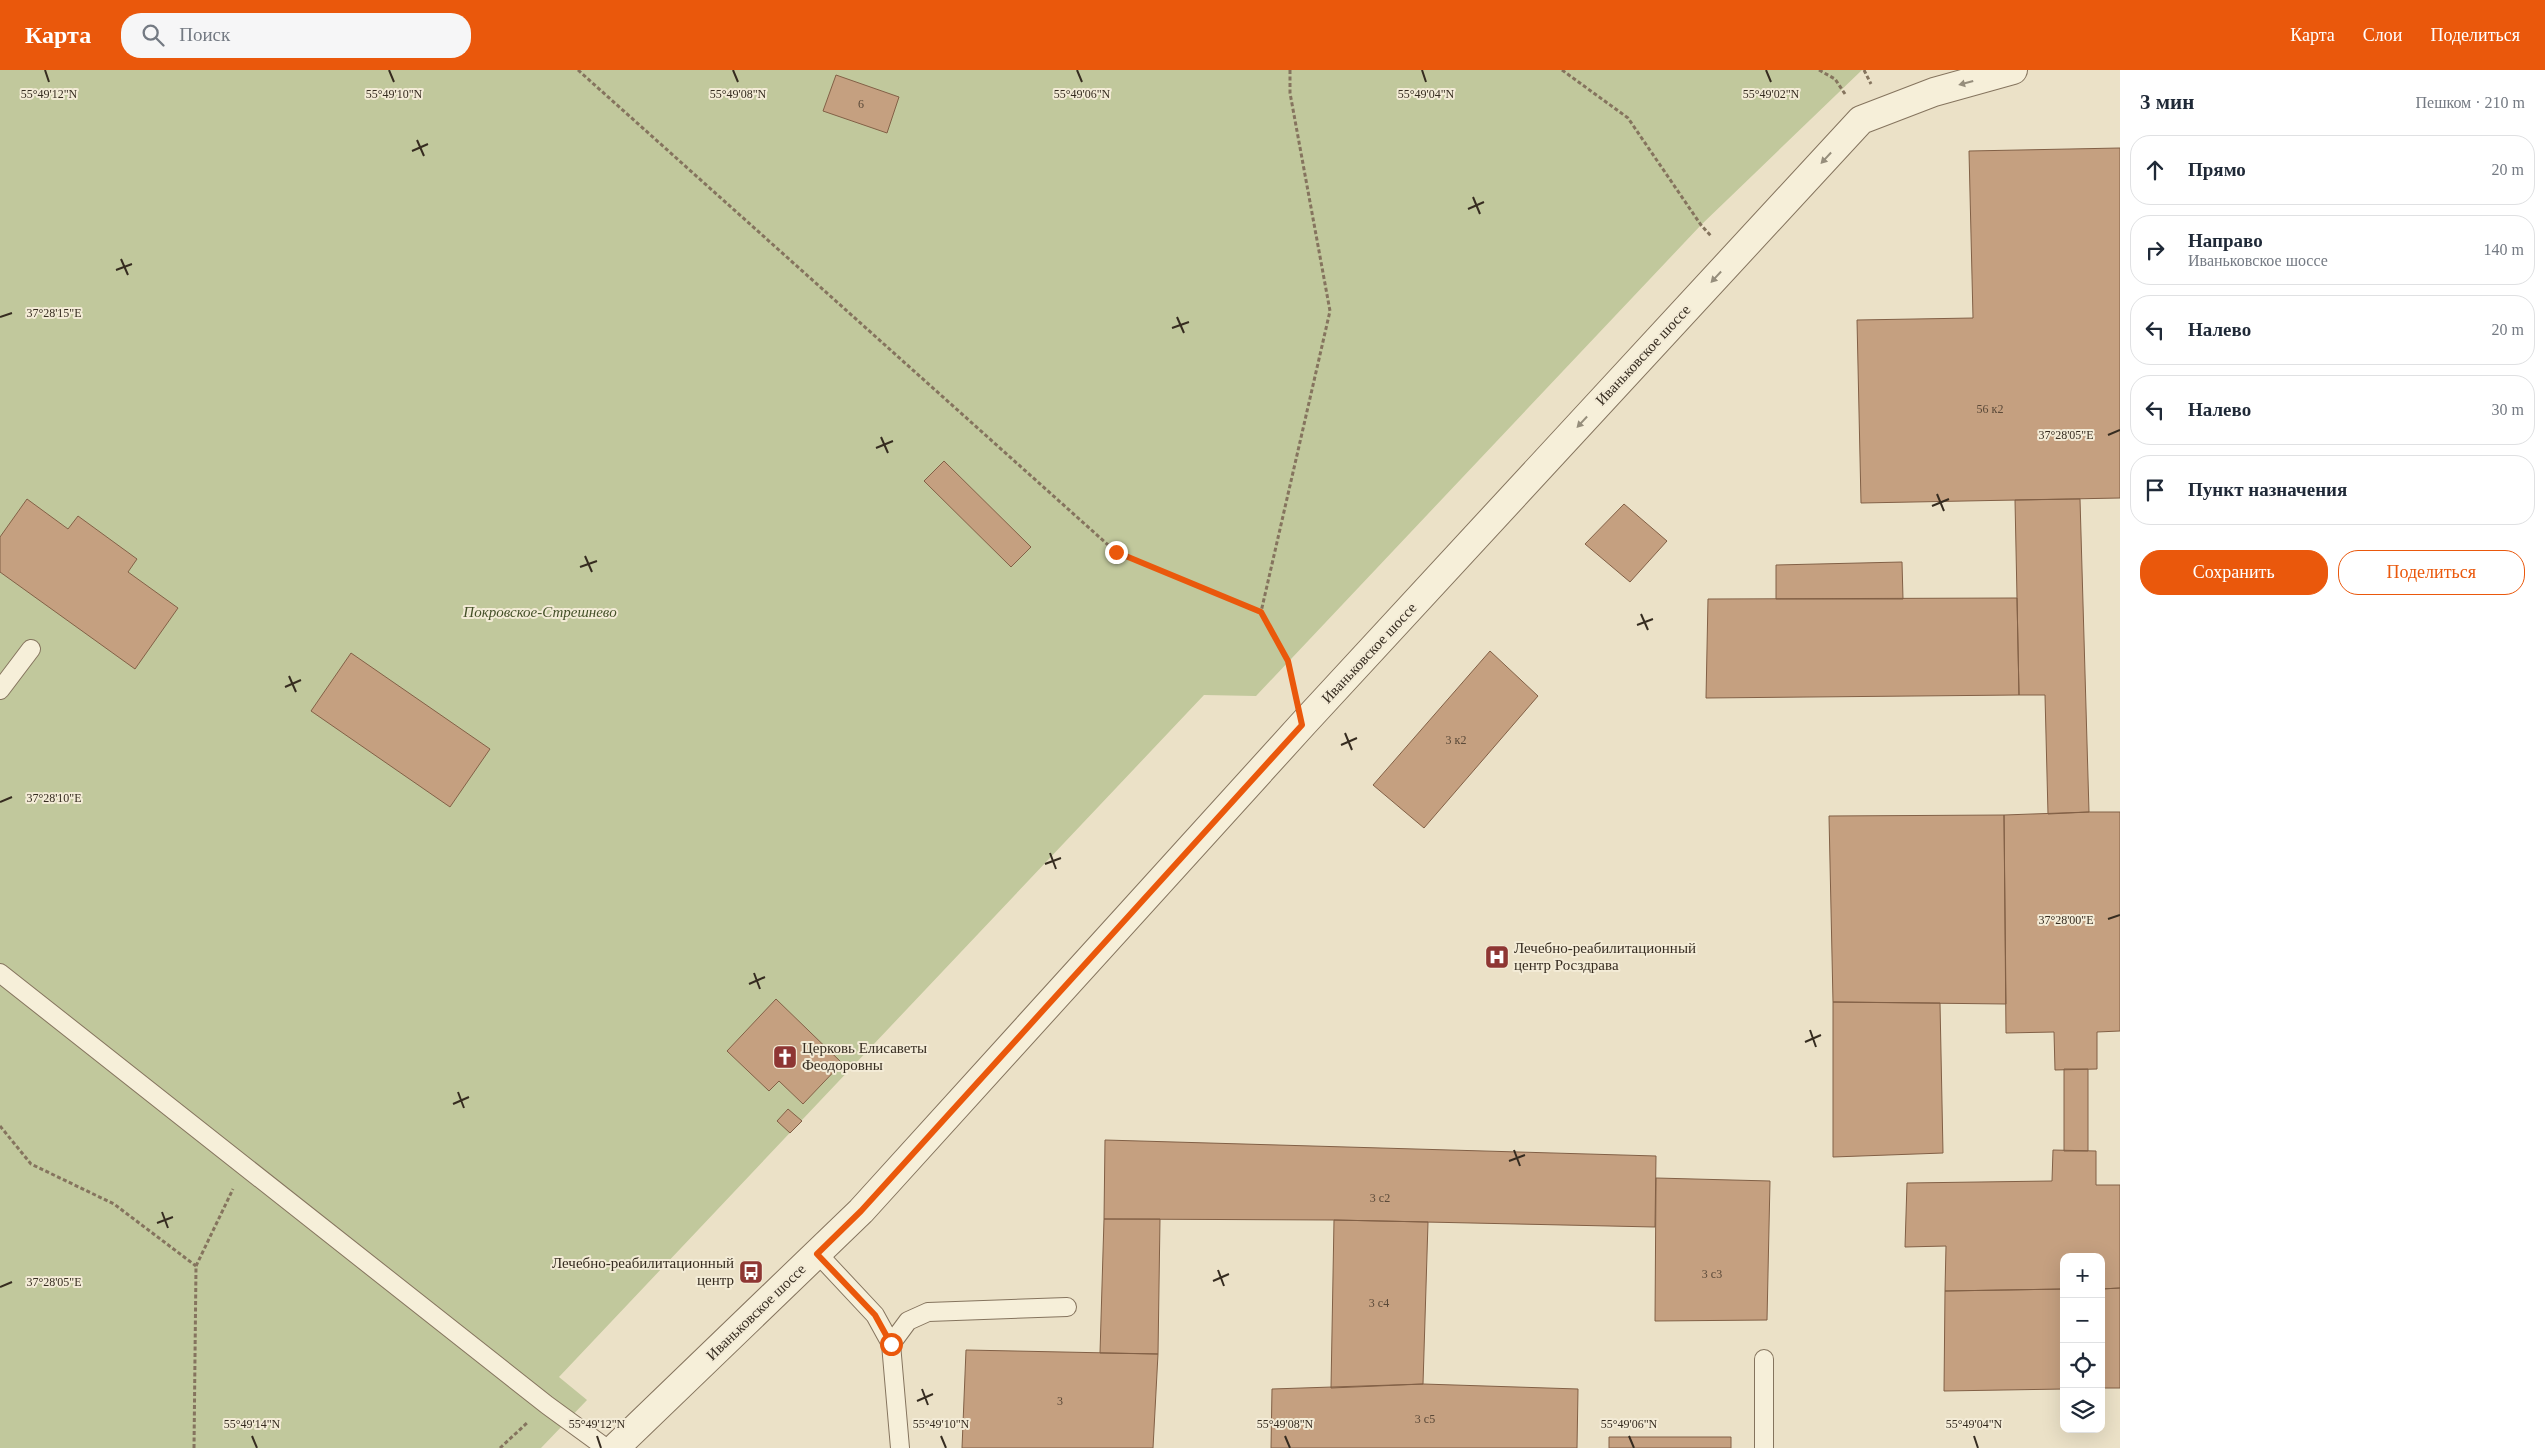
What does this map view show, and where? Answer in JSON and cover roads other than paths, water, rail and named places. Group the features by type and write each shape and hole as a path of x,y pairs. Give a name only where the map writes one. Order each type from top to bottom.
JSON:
{"street":[{"name":"Иваньковское шоссе","path":"615,1448 861,1211 1302,725 1861,120 1934,92 2013,70"}],"lane":[{"path":"0,690 31,649"},
{"path":"0,973 547,1405 606,1448"},
{"path":"817,1254 875,1315 891,1344 900,1448"},
{"path":"891,1344 908,1321 928,1312 1067,1307"},
{"path":"1764,1358 1764,1448"}],"place":[{"name":"Лечебно-реабилитационный центр Росздрава","path":"1497,957"},
{"name":"Церковь Елисаветы Феодоровны","path":"785,1057"},
{"name":"Лечебно-реабилитационный центр","path":"751,1272"}],"park label":[{"name":"Покровское-Стрешнево","path":"540,612"}]}
